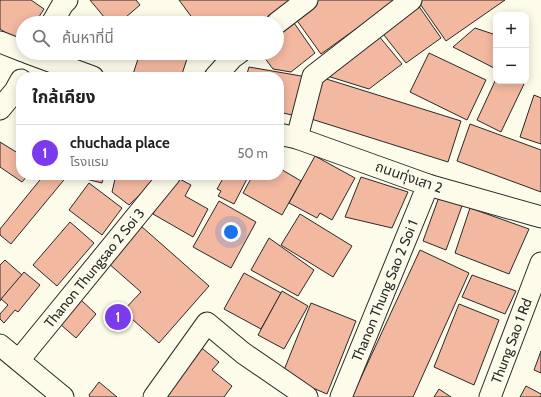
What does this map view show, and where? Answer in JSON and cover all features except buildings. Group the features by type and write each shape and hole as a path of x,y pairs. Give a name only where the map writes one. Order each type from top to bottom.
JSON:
{"street":[{"path":"56,16 67,0"},
{"path":"284,18 307,0"},
{"path":"288,136 313,76 411,0"},
{"path":"0,42 16,48"},
{"path":"24,72 28,60"},
{"path":"48,60 80,72"},
{"path":"219,72 230,60"},
{"path":"0,109 16,89"},
{"name":"ถนนทุ่งเสา 2","path":"288,136 428,185 541,217"},
{"name":"Thanon Thungsao 2 Soi 3","path":"19,360 166,180"},
{"name":"Thanon Thung Sao 2 Soi 1","path":"342,397 428,185"},
{"name":"Thung Sao 1 Rd","path":"490,397 541,263"},
{"path":"154,397 206,323 243,353 307,397"},
{"path":"0,344 63,397"}],"place":[{"name":"chuchada place","path":"118,317"}]}
